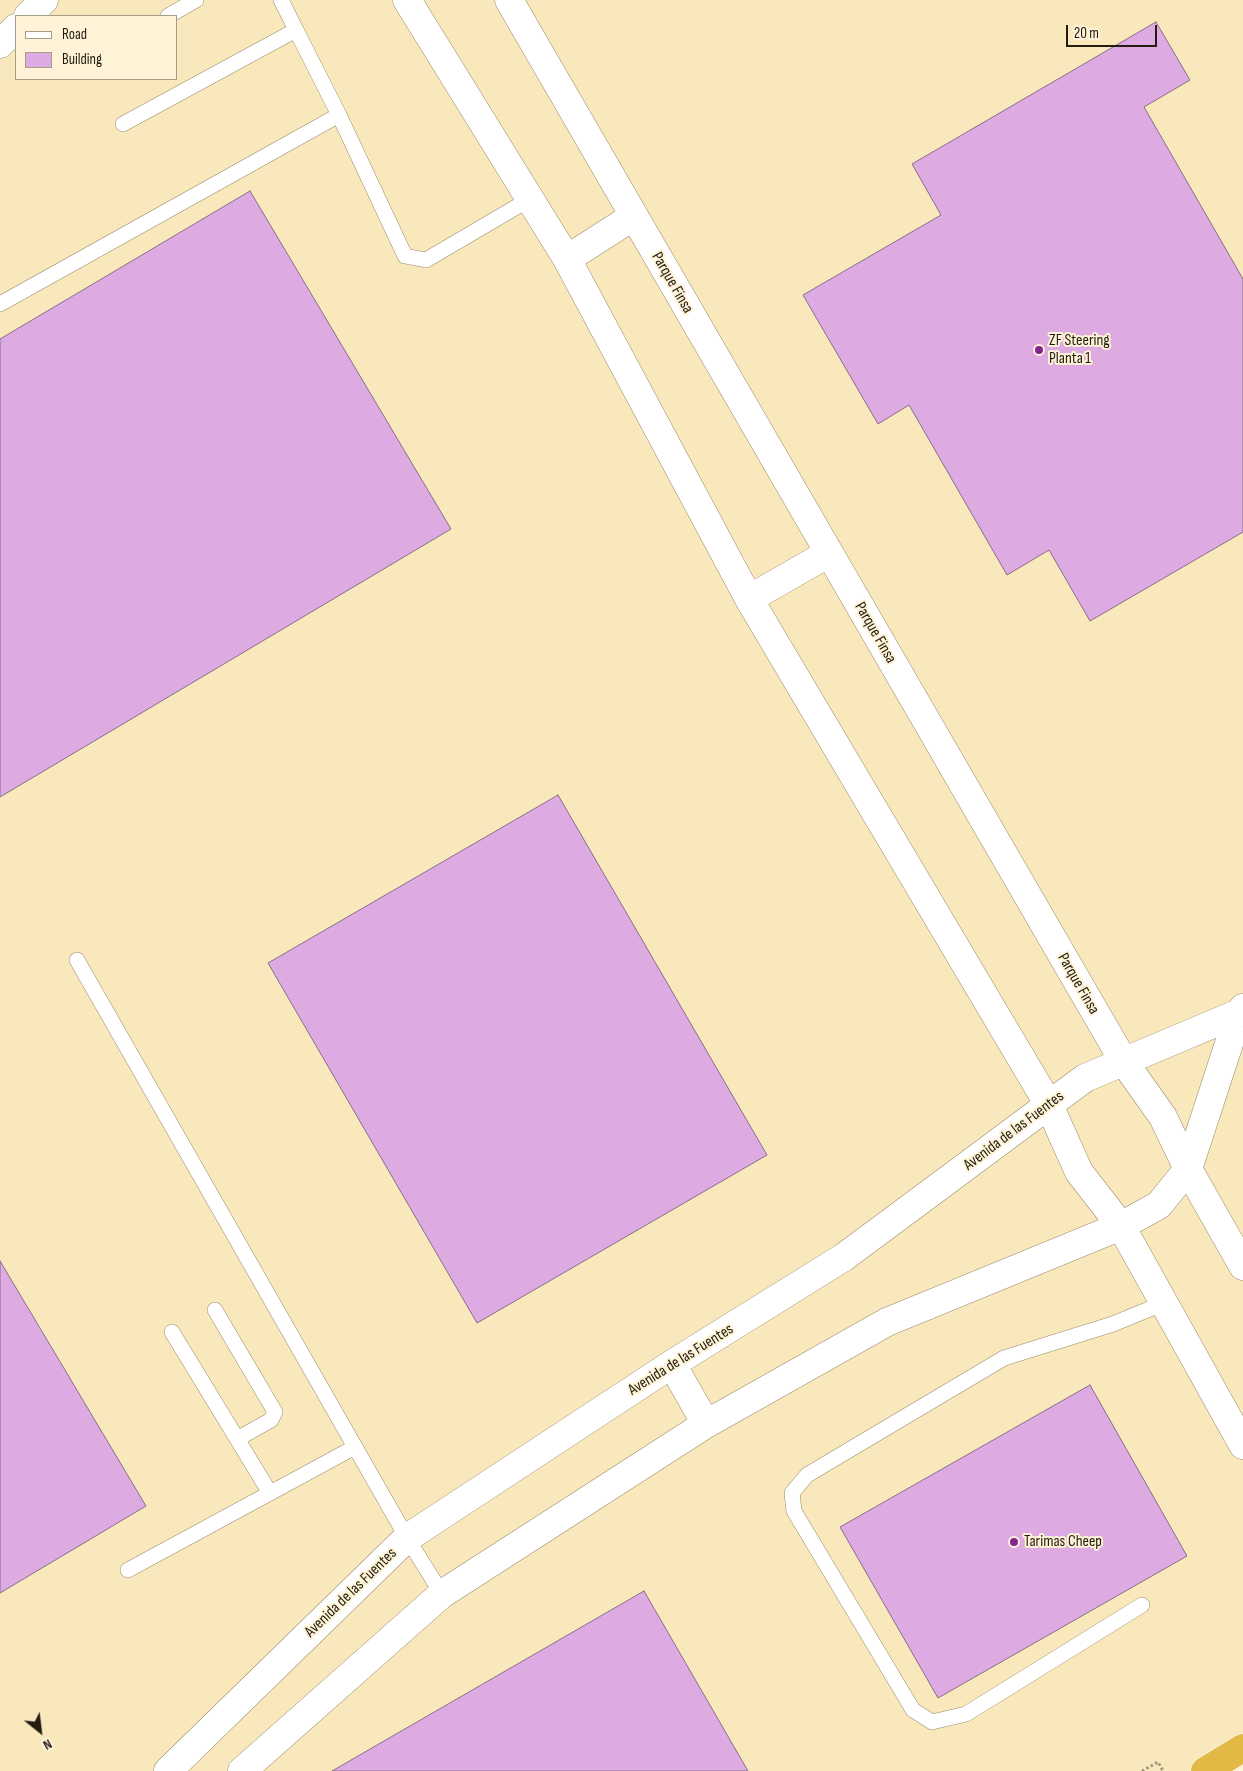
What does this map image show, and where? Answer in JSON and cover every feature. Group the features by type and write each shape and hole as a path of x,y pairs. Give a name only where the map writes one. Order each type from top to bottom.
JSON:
{"highway":[{"path":"1205,1771 1243,1748"}],"street":[{"path":"29,15 44,0"},
{"path":"407,0 567,259 749,599 1049,1105 1079,1172 1121,1226 1243,1445"},
{"name":"Parque Finsa","path":"509,0 1124,1062 1163,1117 1188,1169 1239,1250"},
{"path":"0,44 15,29"},
{"path":"567,259 634,216"},
{"path":"749,599 829,553"},
{"name":"Avenida de las Fuentes","path":"168,1771 407,1538 672,1364 844,1257 1085,1078 1241,1010"},
{"name":"Avenida de las Fuentes","path":"242,1771 442,1594 706,1424 887,1322 1121,1226 1160,1204 1188,1169 1241,1010"},
{"path":"672,1364 706,1424"}],"lane":[{"path":"170,15 196,0"},
{"path":"281,0 339,115 405,256 426,260 530,200"},
{"path":"123,124 296,30"},
{"path":"0,304 339,115"},
{"path":"77,960 407,1538 442,1594"},
{"path":"1142,1605 966,1714 932,1722 913,1710 794,1511 792,1493 807,1475 1004,1358 1113,1324 1164,1303"},
{"path":"215,1310 275,1412 271,1420 237,1439"},
{"path":"172,1332 270,1493"},
{"path":"128,1570 355,1447"}],"path":[{"path":"1142,1771 1158,1762 1162,1771"}],"shaded area":[{"path":"0,0 1243,0 1243,1748 1205,1771 0,1771"}],"building":[{"name":"ZF Steering Planta 1","path":"1156,22 1190,80 1144,107 1243,279 1243,532 1090,621 1049,550 1007,575 909,405 878,424 803,295 941,215 912,164"},
{"path":"250,191 451,529 0,797 0,339"},
{"path":"558,795 767,1155 477,1323 268,963"},
{"path":"0,1261 146,1506 0,1593"},
{"name":"Tarimas Cheep","path":"1090,1385 1187,1556 938,1698 840,1527"},
{"path":"644,1591 748,1771 332,1771"}],"place":[{"name":"ZF Steering Planta 1","path":"1039,350"},
{"name":"Tarimas Cheep","path":"1014,1542"}]}
